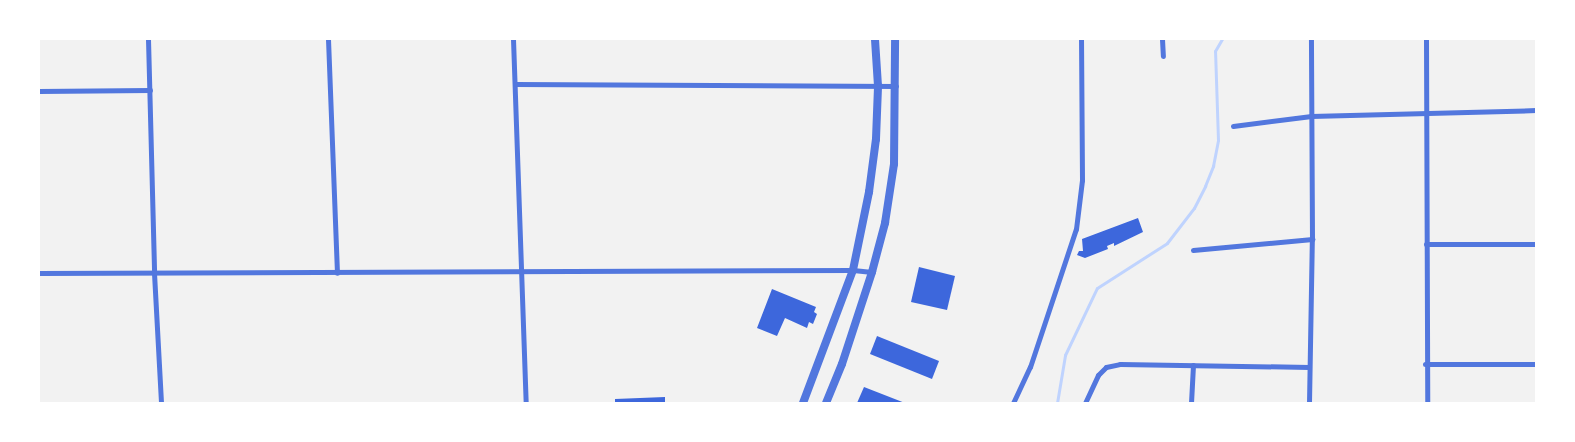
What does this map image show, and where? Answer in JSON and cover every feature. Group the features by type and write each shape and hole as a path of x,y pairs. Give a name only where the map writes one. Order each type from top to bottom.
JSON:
{"street":[{"path":"148,39 154,273 161,403"},
{"path":"328,39 337,272"},
{"path":"513,39 526,403"},
{"path":"803,403 853,270 873,165 878,86 875,39"},
{"path":"826,403 842,364 872,272 885,222 894,164 895,39"},
{"path":"1014,403 1030,367 1076,229 1082,180 1081,39"},
{"path":"1162,39 1162,56"},
{"path":"1309,403 1312,239 1311,39"},
{"path":"1426,39 1427,403"},
{"path":"514,84 896,86"},
{"path":"39,91 150,90"},
{"path":"1233,126 1312,116 1536,110"},
{"path":"1193,250 1312,239"},
{"path":"1426,244 1536,244"},
{"path":"39,273 853,270 872,272"},
{"path":"1085,403 1098,375 1106,367 1120,364 1309,367"},
{"path":"1426,364 1536,364"},
{"path":"1191,403 1193,365"}],"building":[{"path":"1138,218 1143,232 1114,246 1114,243 1107,246 1108,249 1085,258 1077,255 1079,251 1083,251 1082,239"},
{"path":"919,267 955,276 947,310 911,302"},
{"path":"772,289 816,307 814,312 817,314 813,324 809,322 807,328 785,318 777,336 757,328"},
{"path":"877,336 939,361 932,379 870,354"},
{"path":"864,387 905,403 857,403"},
{"path":"665,397 665,403 615,403 615,399"}],"waterway":[{"path":"1057,403 1065,355 1097,288 1167,243 1194,208 1205,186 1213,166 1218,140 1215,51 1222,39"}]}
